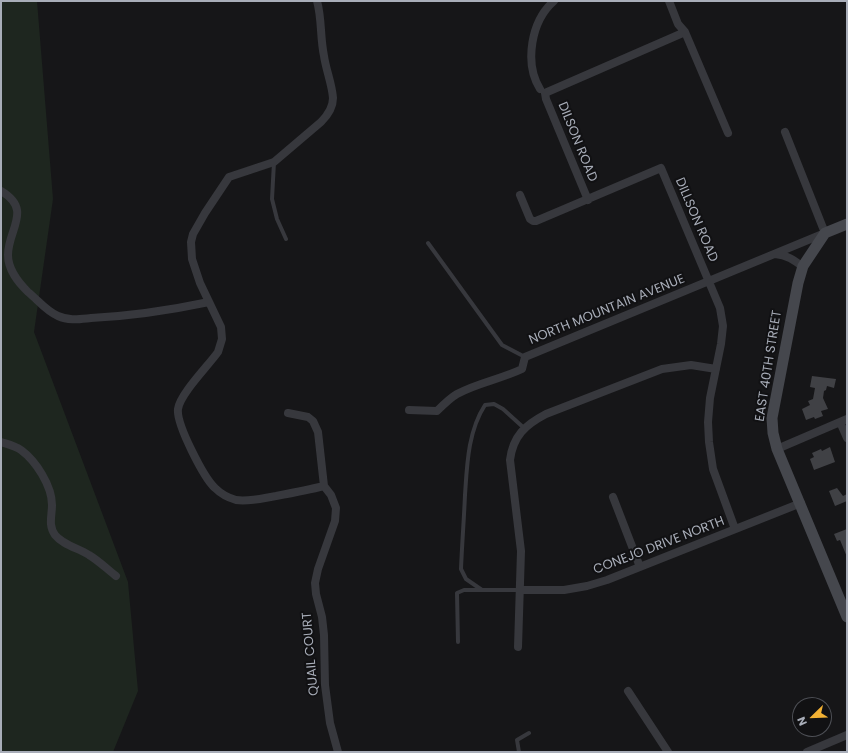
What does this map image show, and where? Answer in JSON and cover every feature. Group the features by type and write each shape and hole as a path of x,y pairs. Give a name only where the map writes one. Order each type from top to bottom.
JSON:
{"main road":[{"path":"825,234 847,224"},
{"name":"EAST 40TH STREET","path":"825,234 803,267 798,283 772,418 773,433 777,449 801,503 847,617"}],"street":[{"path":"317,1 321,18 324,58 332,90 332,104 326,118 274,162 229,177 204,213 193,234 191,242 192,259 200,283 221,327 222,333 218,352 184,396 178,409 178,419 207,478 217,490 228,497 238,500 254,500 324,486"},
{"name":"DILSON ROAD","path":"554,1 546,8 542,16 534,40 532,66 536,83 542,91 588,200"},
{"path":"669,1 678,24 685,32 728,133"},
{"path":"542,91 685,32"},
{"path":"785,132 825,234"},
{"name":"DILLSON ROAD","path":"588,200 661,168 720,308 723,326 721,344 710,398 708,422 710,455 717,481 735,529"},
{"path":"1,191 11,198 15,203 17,210 8,255 11,269 22,286 47,310 57,316 70,320 106,318 209,302"},
{"path":"520,195 530,219 533,221 588,200"},
{"name":"NORTH MOUNTAIN AVENUE","path":"409,410 438,411 456,394 507,377 522,369 525,357 825,234"},
{"path":"775,254 794,259 803,267"},
{"path":"518,647 521,590 521,551 510,460 511,449 515,440 524,428 546,414 662,369 691,365 716,369"},
{"name":"QUAIL COURT","path":"288,413 308,417 316,426 324,486 331,495 336,508 335,521 318,569 316,594 322,617 324,635 325,685 330,723 338,752"},
{"path":"777,449 844,421 847,438"},
{"path":"1,442 21,450 46,480 51,496 51,526 55,536 88,554 116,576"},
{"path":"613,497 640,567"},
{"name":"CONEJO DRIVE NORTH","path":"521,590 564,590 587,586 607,580 801,503"},
{"path":"628,691 668,752"},
{"path":"807,752 847,734"}],"lane":[{"path":"274,162 272,199 277,219 286,239"},
{"path":"428,243 502,345 525,357"},
{"path":"482,590 466,579 461,569 468,458 473,431 480,412 485,405 494,404 503,409 524,428"},
{"path":"458,642 457,593 464,590 521,590"},
{"path":"519,752 517,740 529,733"}],"shaded area":[{"path":"1,1 37,1 53,199 34,332 128,582 138,691 113,752 1,752"}],"building":[{"path":"812,376 836,379 834,388 827,386 826,390 824,391 823,398 828,409 821,411 823,416 806,420 802,409 810,405 808,401 813,399 815,388 810,387"},
{"path":"830,447 835,462 814,470 810,459 814,457 812,453 821,449 822,451"},
{"path":"837,488 843,496 847,494 847,501 835,506 829,491"},
{"path":"847,529 847,557 840,540 837,541 834,534"}]}
